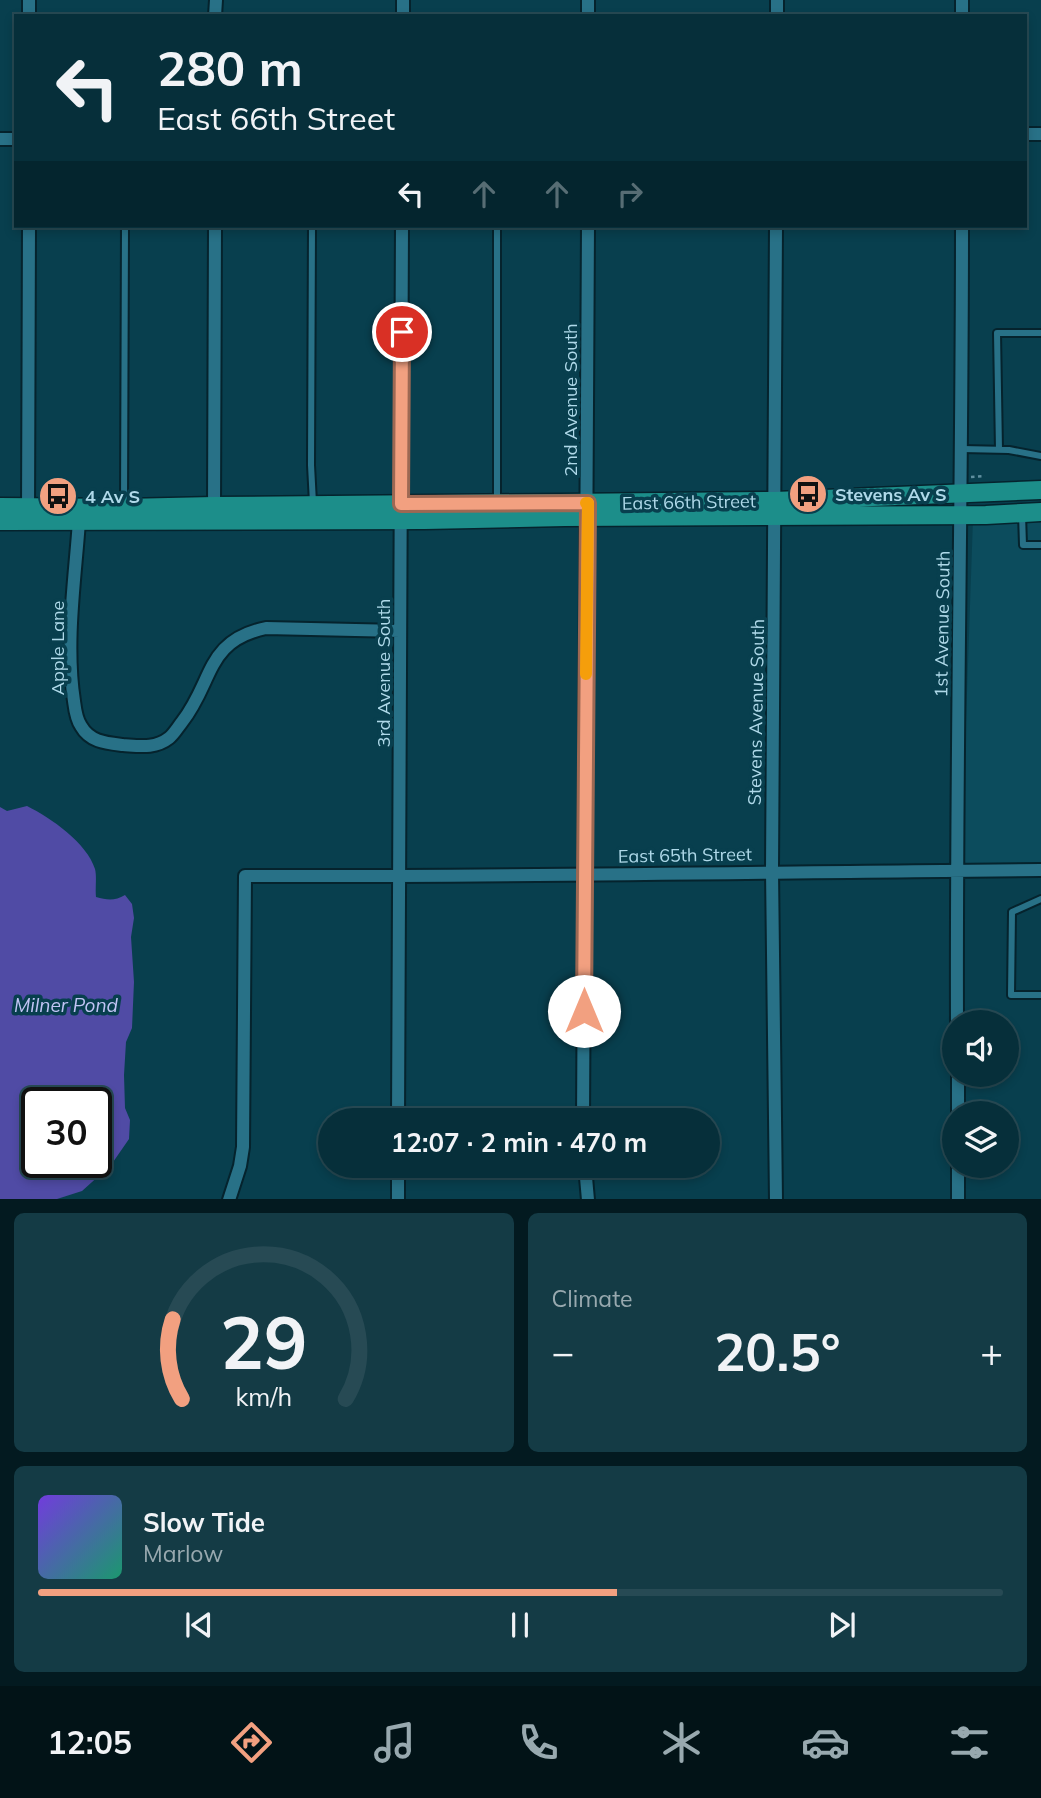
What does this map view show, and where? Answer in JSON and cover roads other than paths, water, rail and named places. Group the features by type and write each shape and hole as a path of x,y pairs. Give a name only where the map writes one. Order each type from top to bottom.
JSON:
{"main road":[{"name":"East 66th Street","path":"775,509 960,493 1041,491"},
{"name":"East 66th Street","path":"0,507 79,521 313,505 401,512"},
{"name":"East 66th Street","path":"0,521 28,514 124,508 214,513 775,509 960,515 1041,512"}],"street":[{"path":"28,514 29,228"},
{"path":"214,513 215,228"},
{"name":"3rd Avenue South","path":"398,1108 402,228"},
{"name":"2nd Avenue South","path":"583,1108 588,228"},
{"name":"Stevens Avenue South","path":"776,228 772,872 776,1199"},
{"name":"1st Avenue South","path":"957,1010 962,228"},
{"name":"Apple Lane","path":"79,521 71,680 80,726 98,741 147,747 168,738 201,694 215,658 237,637 252,631 266,628 400,631"},
{"name":"East 65th Street","path":"229,1199 243,1147 245,876 1041,870"},
{"path":"398,1178 398,1199"},
{"path":"586,1178 589,1199"},
{"path":"958,1178 958,1199"}],"lane":[{"path":"124,508 125,228"},
{"path":"312,228 313,505"},
{"path":"497,228 497,511"},
{"path":"999,450 997,333 1041,333"},
{"path":"962,449 1009,450 1041,456"},
{"path":"1022,512 1023,545 1041,545"},
{"path":"1041,899 1012,912 1012,995 1041,995"}],"water":[{"name":"Milner Pond","path":"27,806 47,817 67,832 91,859 96,872 96,897 111,899 125,895 132,904 132,1028 126,1042 124,1075 125,1108 130,1120 129,1139 112,1164 112,1087 21,1087 21,1178 96,1178 82,1191 57,1199 0,1199 0,807 7,811"}],"place":[{"name":"Stevens Av S","path":"808,494"},
{"name":"4 Av S","path":"58,496"}]}
